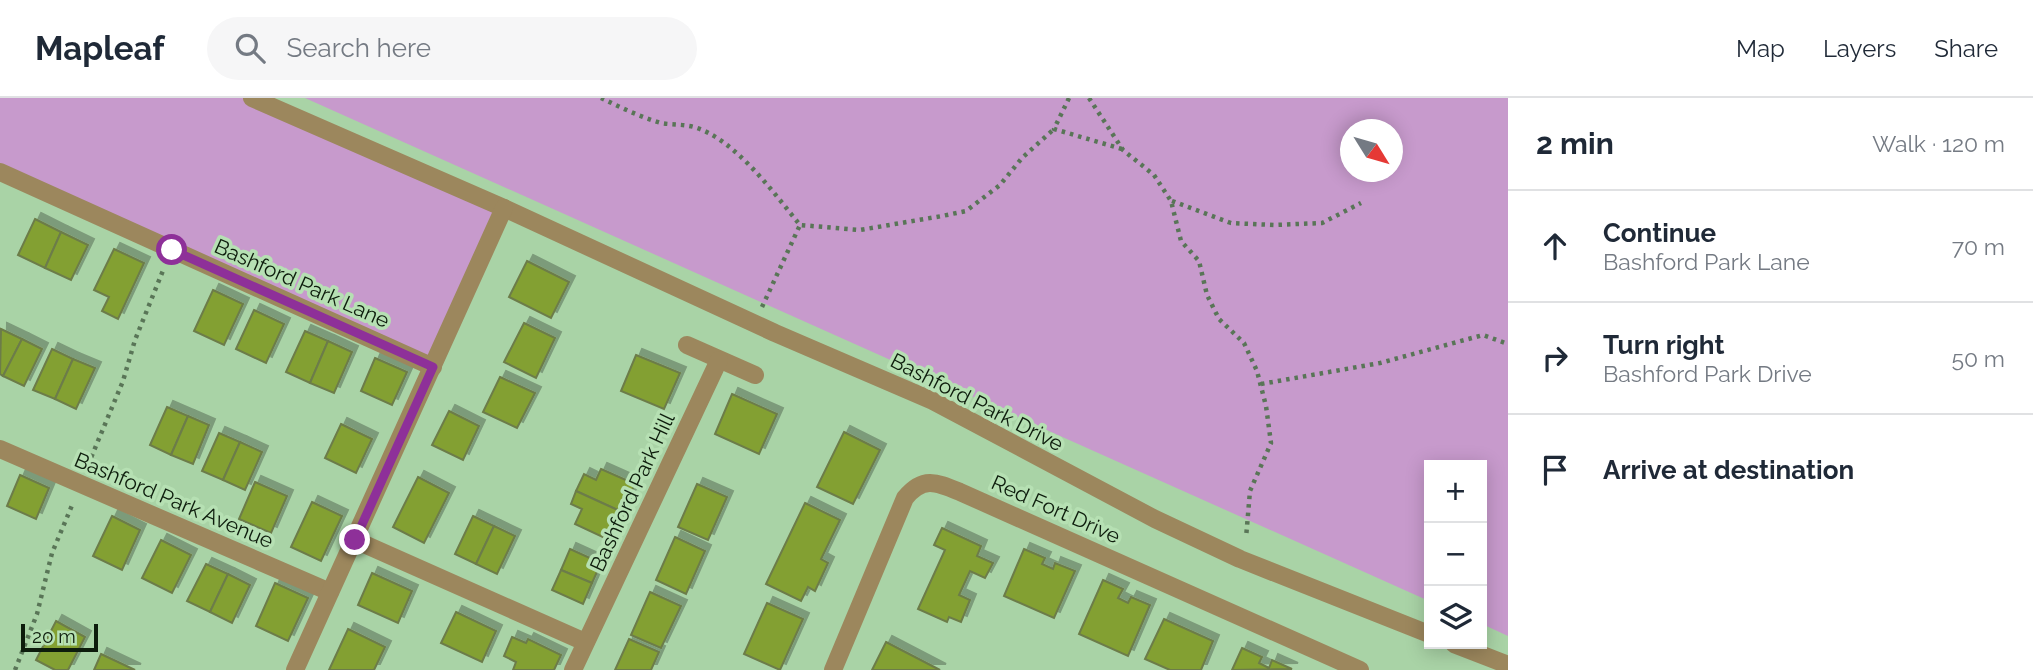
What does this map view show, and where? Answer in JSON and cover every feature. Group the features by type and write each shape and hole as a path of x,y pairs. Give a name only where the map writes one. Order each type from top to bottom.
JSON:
{"street":[{"name":"Bashford Park Drive","path":"252,98 933,401 1155,519 1240,559 1424,632"},
{"name":"Bashford Park Lane","path":"0,172 433,367"},
{"path":"295,670 504,208"},
{"path":"687,345 755,375"},
{"name":"Bashford Park Hill","path":"573,670 719,360"},
{"name":"Bashford Park Avenue","path":"0,449 330,592"},
{"name":"Red Fort Drive","path":"833,670 900,506 913,488 926,483 940,484 960,492 1360,670"},
{"path":"355,540 585,642"},
{"path":"1467,649 1508,665"}],"path":[{"path":"601,98 662,123 694,127 728,144 800,225 860,230 965,211 1000,185 1022,158 1055,129 1069,98"},
{"path":"1089,98 1123,150 1154,175 1171,201 1181,242 1199,261 1207,295 1219,319 1244,343 1257,371 1266,406 1271,443 1250,491 1246,541 1240,559"},
{"path":"1055,129 1123,150"},
{"path":"1171,201 1231,223 1274,225 1322,223 1361,203"},
{"path":"753,322 800,225"},
{"path":"15,670 37,614 52,553 123,381 135,340 172,250"},
{"path":"1261,384 1380,363 1483,335 1508,344"}],"shaded area":[{"path":"0,98 254,98 504,208 433,367 0,172"},
{"path":"305,98 1508,98 1508,636 1487,626 1487,460 1424,460 1424,599"}],"building":[{"path":"35,219 61,232 45,268 18,255"},
{"path":"61,232 88,245 71,280 45,268"},
{"path":"114,249 144,263 118,319 102,311 109,297 94,290"},
{"path":"527,261 569,282 551,318 509,297"},
{"path":"213,290 243,304 224,345 194,331"},
{"path":"254,310 284,324 266,363 236,349"},
{"path":"524,323 555,338 536,378 504,362"},
{"path":"1,329 22,339 3,376 0,374"},
{"path":"305,331 328,341 310,383 286,372"},
{"path":"22,339 42,349 24,386 3,376"},
{"path":"328,341 352,352 334,393 310,383"},
{"path":"52,349 73,359 55,399 33,390"},
{"path":"636,355 680,373 664,409 621,391"},
{"path":"375,358 407,372 392,405 361,391"},
{"path":"73,359 95,368 76,409 55,399"},
{"path":"500,377 535,393 517,428 483,412"},
{"path":"732,394 777,414 759,454 715,434"},
{"path":"167,407 188,416 171,455 150,445"},
{"path":"449,411 479,426 463,460 432,445"},
{"path":"188,416 209,425 193,464 171,455"},
{"path":"341,424 372,439 356,473 325,458"},
{"path":"844,432 880,450 853,504 817,487"},
{"path":"219,433 240,442 223,480 202,471"},
{"path":"240,442 262,452 245,490 223,480"},
{"path":"601,469 635,484 622,512 576,491 584,474 596,480"},
{"path":"20,475 49,488 36,519 7,506"},
{"path":"418,477 449,493 424,543 393,527"},
{"path":"255,482 287,496 271,533 239,519"},
{"path":"697,484 727,497 708,540 678,527"},
{"path":"576,491 622,512 609,540 575,524 582,509 571,504"},
{"path":"312,502 342,516 321,561 291,547"},
{"path":"805,503 840,520 821,559 828,563 815,591 808,587 801,601 766,584"},
{"path":"112,516 140,530 122,570 93,556"},
{"path":"473,516 494,526 476,564 455,554"},
{"path":"494,526 515,536 497,574 476,564"},
{"path":"942,528 981,546 977,556 993,563 985,578 970,571 959,595 970,600 961,622 949,617 947,622 918,609 945,550 934,545"},
{"path":"675,537 705,551 686,594 656,580"},
{"path":"161,540 191,555 172,593 142,578"},
{"path":"570,549 601,563 592,583 561,570"},
{"path":"1024,549 1045,558 1042,564 1053,569 1055,563 1075,571 1054,618 1004,596"},
{"path":"206,564 228,574 210,612 187,601"},
{"path":"561,570 592,583 583,604 552,590"},
{"path":"372,573 412,591 398,623 358,605"},
{"path":"228,574 250,585 232,623 210,612"},
{"path":"1103,580 1123,589 1118,598 1128,603 1131,597 1150,605 1128,656 1079,634"},
{"path":"275,583 308,598 288,641 256,626"},
{"path":"650,592 681,606 661,648 631,635"},
{"path":"767,603 803,619 780,670 744,654"},
{"path":"456,612 496,631 482,662 441,643"},
{"path":"1164,619 1213,641 1201,670 1170,670 1145,659"},
{"path":"56,621 85,637 68,670 55,670 36,660"},
{"path":"348,629 385,647 374,670 329,670"},
{"path":"512,637 526,643 528,639 561,655 554,670 513,670 516,662 504,656"},
{"path":"629,639 659,652 651,670 615,670"},
{"path":"886,642 940,670 872,670"},
{"path":"1242,648 1262,657 1259,663 1269,668 1272,660 1292,669 1232,670"},
{"path":"101,654 135,670 94,670"}],"route":[{"path":"172,250 433,367 355,540"}]}
